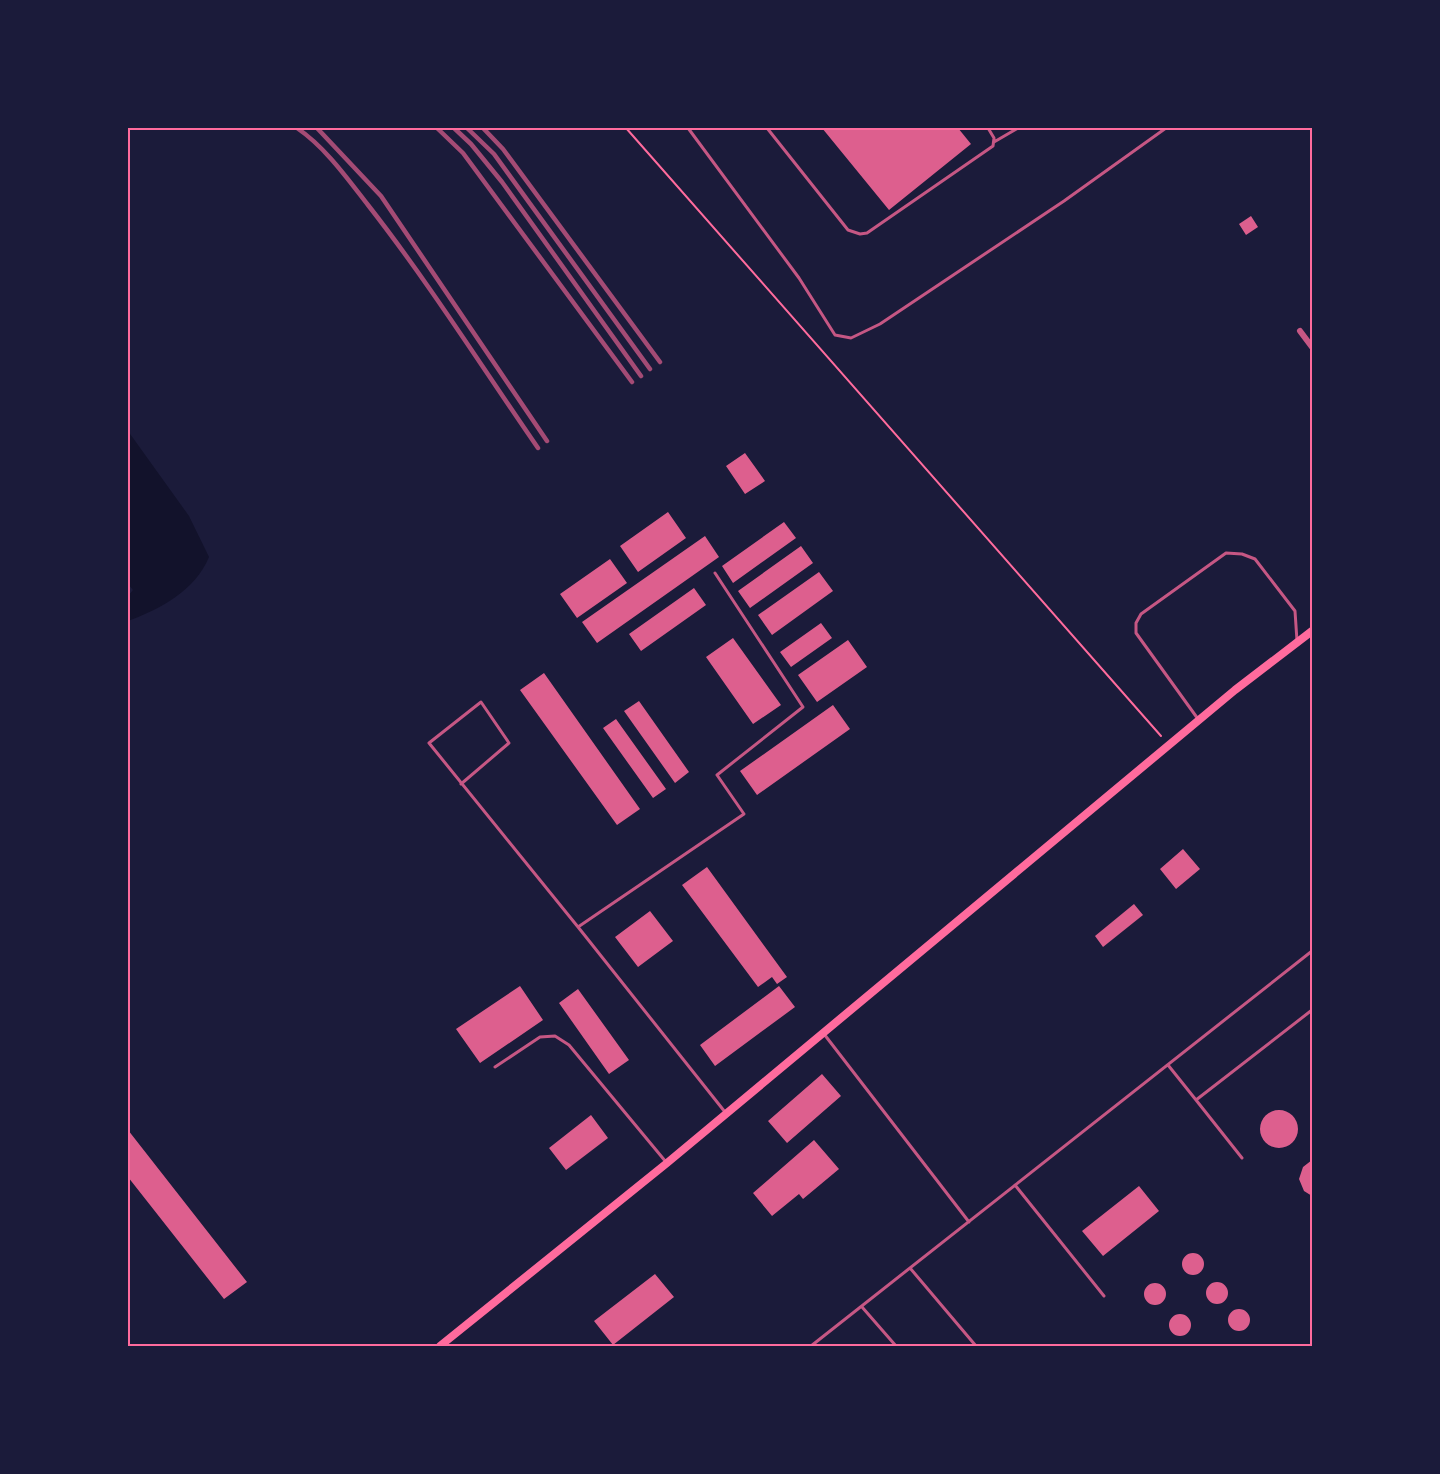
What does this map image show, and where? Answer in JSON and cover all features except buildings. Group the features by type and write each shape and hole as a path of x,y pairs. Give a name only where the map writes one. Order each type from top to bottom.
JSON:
{"main road":[{"path":"441,1347 667,1163 1169,744 1312,631"}],"street":[{"path":"1300,331 1312,347"}],"lane":[{"path":"688,128 799,278 835,335 851,338 880,324 1064,201 1166,128"},
{"path":"767,128 848,230 861,234 867,233 980,157 994,142 1018,128"},
{"path":"988,128 994,142"},
{"path":"1199,720 1136,633 1136,623 1141,614 1226,553 1242,554 1255,559 1295,610 1297,643"},
{"path":"578,927 744,814 717,775 803,707 715,573"},
{"path":"461,784 509,743 481,702 429,743 461,784 578,927 726,1113"},
{"path":"811,1347 1312,951"},
{"path":"1196,1100 1312,1010"},
{"path":"822,1033 969,1222"},
{"path":"495,1067 540,1037 555,1036 569,1045 667,1163"},
{"path":"1168,1065 1242,1158"},
{"path":"1015,1185 1104,1296"},
{"path":"910,1268 976,1347"},
{"path":"862,1307 896,1347"}],"path":[{"path":"626,128 1169,744"}],"shaded area":[{"path":"128,431 189,516 209,557 203,569 186,589 152,611 128,621 128,596 133,590 128,584"}],"railway":[{"path":"297,128 335,163 391,235 538,448"},
{"path":"317,128 381,196 547,441"},
{"path":"437,128 463,153 632,382"},
{"path":"454,128 471,144 502,182 641,376"},
{"path":"467,128 494,154 650,369"},
{"path":"483,128 503,149 660,362"}]}
